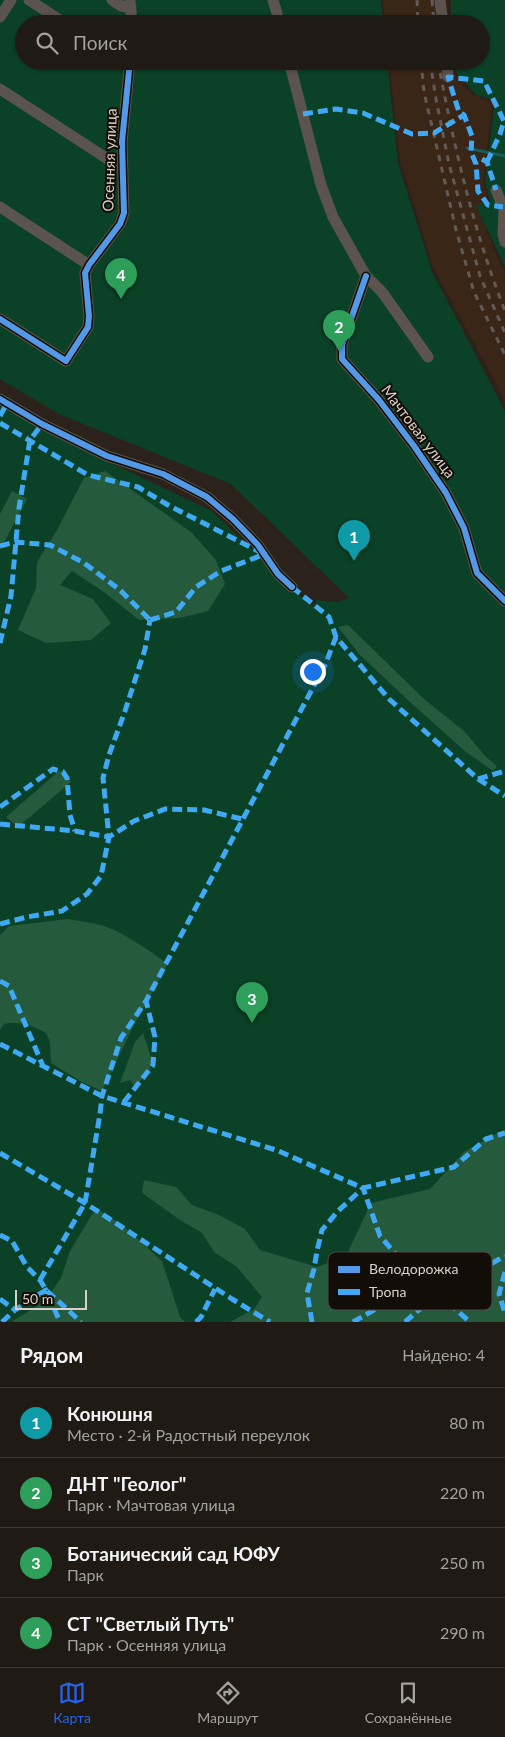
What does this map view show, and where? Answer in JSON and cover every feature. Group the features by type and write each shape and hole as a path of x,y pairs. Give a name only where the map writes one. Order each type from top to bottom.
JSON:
{"street":[{"path":"0,17 11,0"},
{"path":"29,0 52,15"},
{"path":"112,0 121,6 130,4"},
{"path":"273,0 277,15"},
{"path":"440,0 442,15"},
{"name":"Осенняя улица","path":"89,265 120,224 124,213 122,142 127,70"},
{"path":"291,70 321,185 333,218 366,276 382,292 428,357"},
{"path":"448,70 448,77"},
{"path":"0,89 123,169"},
{"path":"496,190 504,210 503,235 505,242"},
{"path":"0,207 89,265 85,274 89,316 88,327 66,361 0,319"},
{"name":"Мачтовая улица","path":"366,276 342,345 342,359 379,400 414,446 446,493 464,528 477,572 505,601"},
{"path":"0,399 42,424 107,456 163,474 207,497 233,519 258,545 278,574 292,587"}],"shaded area":[{"path":"383,0 447,0 448,15 384,15"},
{"path":"390,70 452,70 470,93 492,103 483,183 489,202 478,207 505,274 505,404 498,387 434,269 400,160"}],"green space":[{"path":"0,0 381,0 382,15 15,15 15,70 388,70 398,163 432,272 505,411 505,1322 0,1322 0,404 48,433 212,511 311,606 316,604 316,600 338,602 349,598 231,484 59,414 0,379"},
{"path":"451,0 505,0 505,267 476,206 490,201 485,181 495,100 476,95 456,70 490,70 490,15 451,15"},
{"path":"105,471 191,532 216,560 225,584 208,611 179,618 139,620 104,592 72,571 60,585 93,599 111,623 91,640 46,643 18,630 36,588 37,562 57,530 84,478"},
{"path":"12,491 27,499 0,550 0,514"},
{"path":"348,625 424,699 464,731 486,757 497,766 493,771 466,752 359,654 338,627"},
{"path":"60,770 71,782 18,827 6,817"},
{"path":"68,919 97,924 114,930 168,964 133,1027 102,1091 82,1082 51,1063 50,1042 46,1033 21,1023 4,1024 0,1030 0,935 9,926"},
{"path":"143,1033 152,1060 149,1074 134,1086 130,1080 120,1083 135,1042"},
{"path":"505,1130 505,1322 230,1322 254,1309 262,1297 237,1267 214,1252 202,1233 142,1193 144,1180 176,1187 192,1205 219,1215 245,1229 260,1250 317,1267 328,1263 328,1310 492,1310 492,1252 348,1252 371,1203 430,1189 464,1152"},
{"path":"96,1208 121,1224 162,1261 180,1317 185,1322 11,1322 45,1301 61,1278 70,1251"}],"waterway":[{"path":"467,148 505,156"}],"railway":[{"path":"417,0 418,15"},
{"path":"432,0 433,15"},
{"path":"422,70 424,92 456,230 474,292 505,355"},
{"path":"431,70 449,164 480,276 505,333"},
{"path":"440,70 474,219 505,311"}],"marked path":[{"path":"487,162 504,121 484,81 448,77 459,112 464,115 472,136 471,152 476,164 478,191 488,205 503,207"},
{"path":"303,114 336,109 363,113 412,134 434,133 464,115"},
{"path":"482,159 487,162 496,190"},
{"path":"0,416 7,403"},
{"path":"0,423 88,475 138,487 168,505 260,552"},
{"path":"0,643 11,596 19,508 30,440 42,424"},
{"path":"0,546 15,542 50,545 84,563 120,590 150,620"},
{"path":"150,620 176,612 196,587 221,571 265,554"},
{"path":"292,587 329,617 336,637 389,699 478,779 505,796"},
{"path":"0,924 62,911 87,894 101,876 109,837 103,778 145,649 150,620"},
{"path":"40,1280 85,1203 102,1096 121,1038 146,1001 325,665 336,637"},
{"path":"0,807 53,769 63,772 67,778 70,815 75,831"},
{"path":"478,779 505,771"},
{"path":"0,824 75,831 109,837 134,821 165,809 204,810 242,819"},
{"path":"0,981 9,986 43,1066"},
{"path":"124,1102 153,1065 155,1037 146,1001"},
{"path":"0,1044 102,1096 276,1150 363,1188 454,1167 486,1139 505,1133"},
{"path":"0,1153 85,1203 270,1322"},
{"path":"312,1322 307,1293 322,1230 338,1211 363,1188 380,1236 394,1252"},
{"path":"0,1235 12,1241 27,1267 40,1280 46,1290 81,1322"},
{"path":"492,1263 505,1256"},
{"path":"505,1272 499,1294 505,1313"},
{"path":"196,1322 201,1317 215,1289"},
{"path":"2,1322 15,1310 46,1290 60,1322"},
{"path":"0,1299 15,1310"},
{"path":"353,1322 374,1310"},
{"path":"405,1322 419,1310"},
{"path":"456,1310 470,1322"}],"cycle path":[{"path":"0,319 66,361 88,327 89,316 85,273 120,224 124,213 122,142 129,70"},
{"path":"366,276 342,345 342,359 379,400 414,446 446,493 464,528 477,573 505,601"},
{"path":"0,399 42,424 107,456 163,474 207,497 233,519 258,545 278,574 292,587"}],"place":[{"name":"СТ \"Светлый Путь\"","path":"121,299"},
{"name":"ДНТ \"Геолог\"","path":"339,351"},
{"name":"Конюшня","path":"354,561"},
{"name":"Ботанический сад ЮФУ","path":"252,1023"}]}
